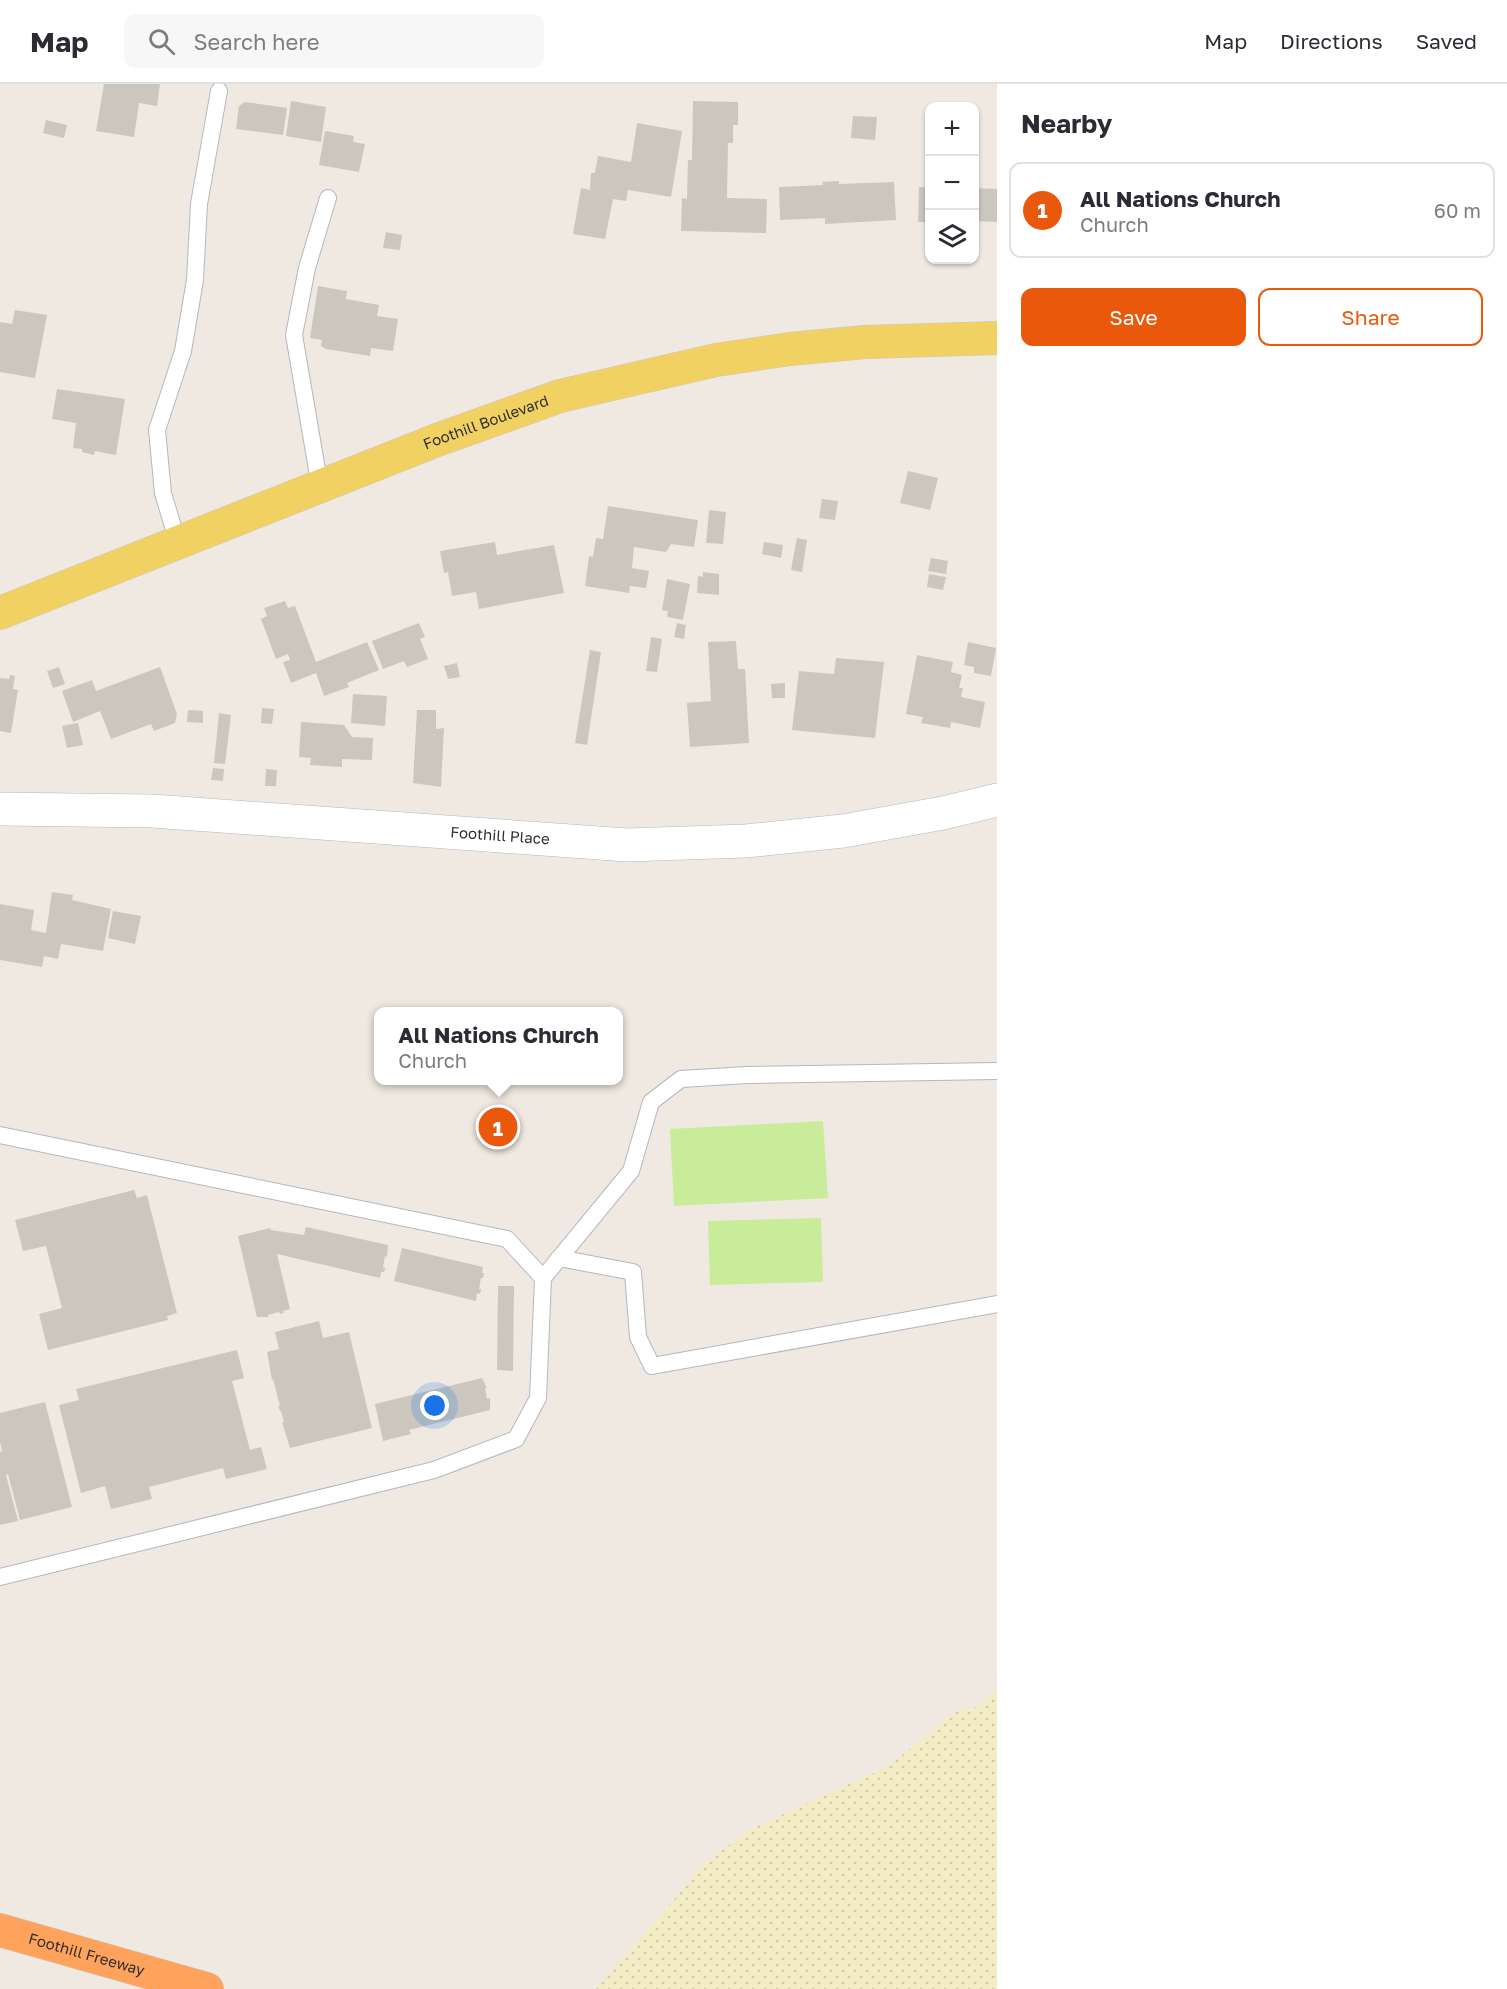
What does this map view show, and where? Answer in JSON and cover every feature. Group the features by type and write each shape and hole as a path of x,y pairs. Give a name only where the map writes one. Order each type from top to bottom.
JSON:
{"highway":[{"name":"Foothill Freeway","path":"0,1930 207,1989"}],"main road":[{"name":"Foothill Boulevard","path":"0,613 437,440 560,396 716,360 789,349 865,342 997,338"}],"street":[{"name":"Foothill Place","path":"0,809 152,811 531,840 627,845 746,842 843,831 943,813 997,800"}],"lane":[{"path":"178,543 163,493 157,430 183,351 195,280 199,204 219,91"},
{"path":"320,487 294,335 307,268 328,198"},
{"path":"0,1577 434,1470 516,1439 538,1398 543,1278 631,1171 651,1102 681,1079 759,1075 997,1071"},
{"path":"0,1135 507,1239 543,1278"},
{"path":"559,1258 633,1272 638,1337 652,1366 997,1304"}],"sand":[{"path":"997,1691 997,1989 596,1989 701,1866 749,1830 889,1766 956,1711 974,1708"}],"green space":[{"path":"823,1121 828,1198 674,1206 670,1129"},
{"path":"821,1218 823,1282 710,1285 708,1221"}],"building":[{"path":"104,84 160,84 157,106 139,103 134,137 96,131"},
{"path":"291,101 326,107 321,142 286,136"},
{"path":"693,101 738,102 738,125 733,125 733,143 728,143 727,198 767,199 766,233 681,231 682,198 687,199 688,160 692,160"},
{"path":"245,102 287,108 283,135 236,129 239,106"},
{"path":"853,116 877,117 875,140 851,138"},
{"path":"46,120 67,125 64,138 43,133"},
{"path":"637,123 682,131 671,197 628,190 626,201 613,199 605,239 573,234 581,188 590,190 591,173 595,173 598,156 631,162"},
{"path":"325,131 354,136 353,142 365,144 359,172 319,165"},
{"path":"839,181 839,184 894,182 896,220 825,224 825,218 780,220 779,187 823,185 822,182"},
{"path":"919,187 925,187 925,222 918,222"},
{"path":"979,188 997,189 997,222 979,221"},
{"path":"386,232 402,235 400,250 383,248"},
{"path":"318,286 347,291 346,299 379,305 377,316 398,319 393,351 371,348 370,356 326,349 321,346 322,340 310,338"},
{"path":"15,310 47,315 35,378 0,372 0,322 12,324"},
{"path":"57,389 125,399 116,455 95,451 94,455 82,452 82,449 73,448 76,423 52,419"},
{"path":"908,471 938,478 930,510 900,503"},
{"path":"822,499 838,501 835,520 819,518"},
{"path":"608,506 698,520 694,547 671,544 666,552 634,547 632,568 649,571 646,588 630,586 629,593 585,586 589,556 593,557 596,538 603,539"},
{"path":"709,510 726,512 723,544 706,543"},
{"path":"797,538 807,540 802,572 791,570"},
{"path":"495,542 497,555 554,545 564,593 479,609 476,592 452,596 448,572 444,573 440,551"},
{"path":"764,542 783,545 781,558 762,554"},
{"path":"931,558 948,561 946,574 928,571"},
{"path":"703,572 719,574 719,595 697,593 698,576 703,577"},
{"path":"929,574 946,577 943,590 927,587"},
{"path":"667,579 690,584 683,620 667,617 668,611 662,610"},
{"path":"285,601 288,608 295,606 316,662 367,642 379,670 347,683 349,687 324,696 316,673 291,683 283,662 290,660 288,654 276,659 261,619 267,616 264,608"},
{"path":"419,623 425,637 420,639 428,659 407,667 404,661 383,669 372,641"},
{"path":"677,623 686,625 684,639 674,637"},
{"path":"651,637 662,639 657,672 646,671"},
{"path":"736,641 738,669 745,669 749,743 690,747 687,703 711,701 708,642"},
{"path":"968,642 996,648 991,676 974,673 974,667 964,665"},
{"path":"590,650 601,652 587,745 575,743"},
{"path":"917,655 953,662 951,672 962,675 959,688 963,688 961,697 985,702 980,728 951,722 950,728 921,723 923,717 906,714"},
{"path":"836,658 884,662 875,738 792,730 799,671 834,674"},
{"path":"457,663 460,677 448,679 444,666"},
{"path":"59,667 65,684 53,688 47,671"},
{"path":"160,667 177,714 175,723 154,731 151,724 111,739 100,711 73,722 62,691 92,680 96,691"},
{"path":"10,675 15,676 13,689 18,690 11,733 0,731 0,678 9,679"},
{"path":"785,683 785,698 772,698 771,684"},
{"path":"353,694 387,696 385,726 351,723"},
{"path":"262,708 274,709 272,724 261,723"},
{"path":"188,710 203,711 203,723 187,722"},
{"path":"417,710 436,710 436,729 444,728 441,787 413,783"},
{"path":"219,713 231,715 225,764 214,763"},
{"path":"301,722 344,725 352,737 373,738 372,760 342,759 342,767 310,765 311,758 299,757"},
{"path":"78,723 83,745 67,748 62,726"},
{"path":"213,768 224,769 223,781 211,780"},
{"path":"266,769 277,770 276,786 265,786"},
{"path":"52,892 73,895 72,900 111,909 103,951 61,944 58,959 44,956 42,967 0,960 0,904 34,910 31,930 46,933"},
{"path":"113,911 141,916 135,944 108,938"},
{"path":"134,1190 137,1198 147,1195 177,1313 167,1316 168,1320 48,1350 39,1314 62,1308 46,1246 23,1251 15,1220"},
{"path":"306,1227 388,1245 384,1272 381,1272 380,1278 277,1254 290,1309 283,1311 284,1313 268,1315 268,1317 257,1317 238,1236 270,1228 304,1235"},
{"path":"402,1248 483,1267 480,1294 477,1293 476,1301 394,1281"},
{"path":"498,1286 514,1286 513,1371 497,1370"},
{"path":"319,1321 323,1338 349,1332 372,1428 290,1448 278,1406 280,1406 267,1352 279,1349 275,1332"},
{"path":"237,1350 244,1378 232,1381 250,1450 261,1447 267,1469 226,1479 223,1468 149,1487 152,1499 111,1509 105,1486 81,1493 59,1405 79,1400 76,1389"},
{"path":"482,1378 487,1388 485,1388 487,1399 490,1398 490,1410 409,1430 411,1434 383,1441 375,1404"},
{"path":"45,1402 72,1507 20,1520 8,1474 6,1475 18,1521 0,1525 0,1452 2,1451 0,1413"}],"place":[{"name":"All Nations Church","path":"498,1127"}]}
